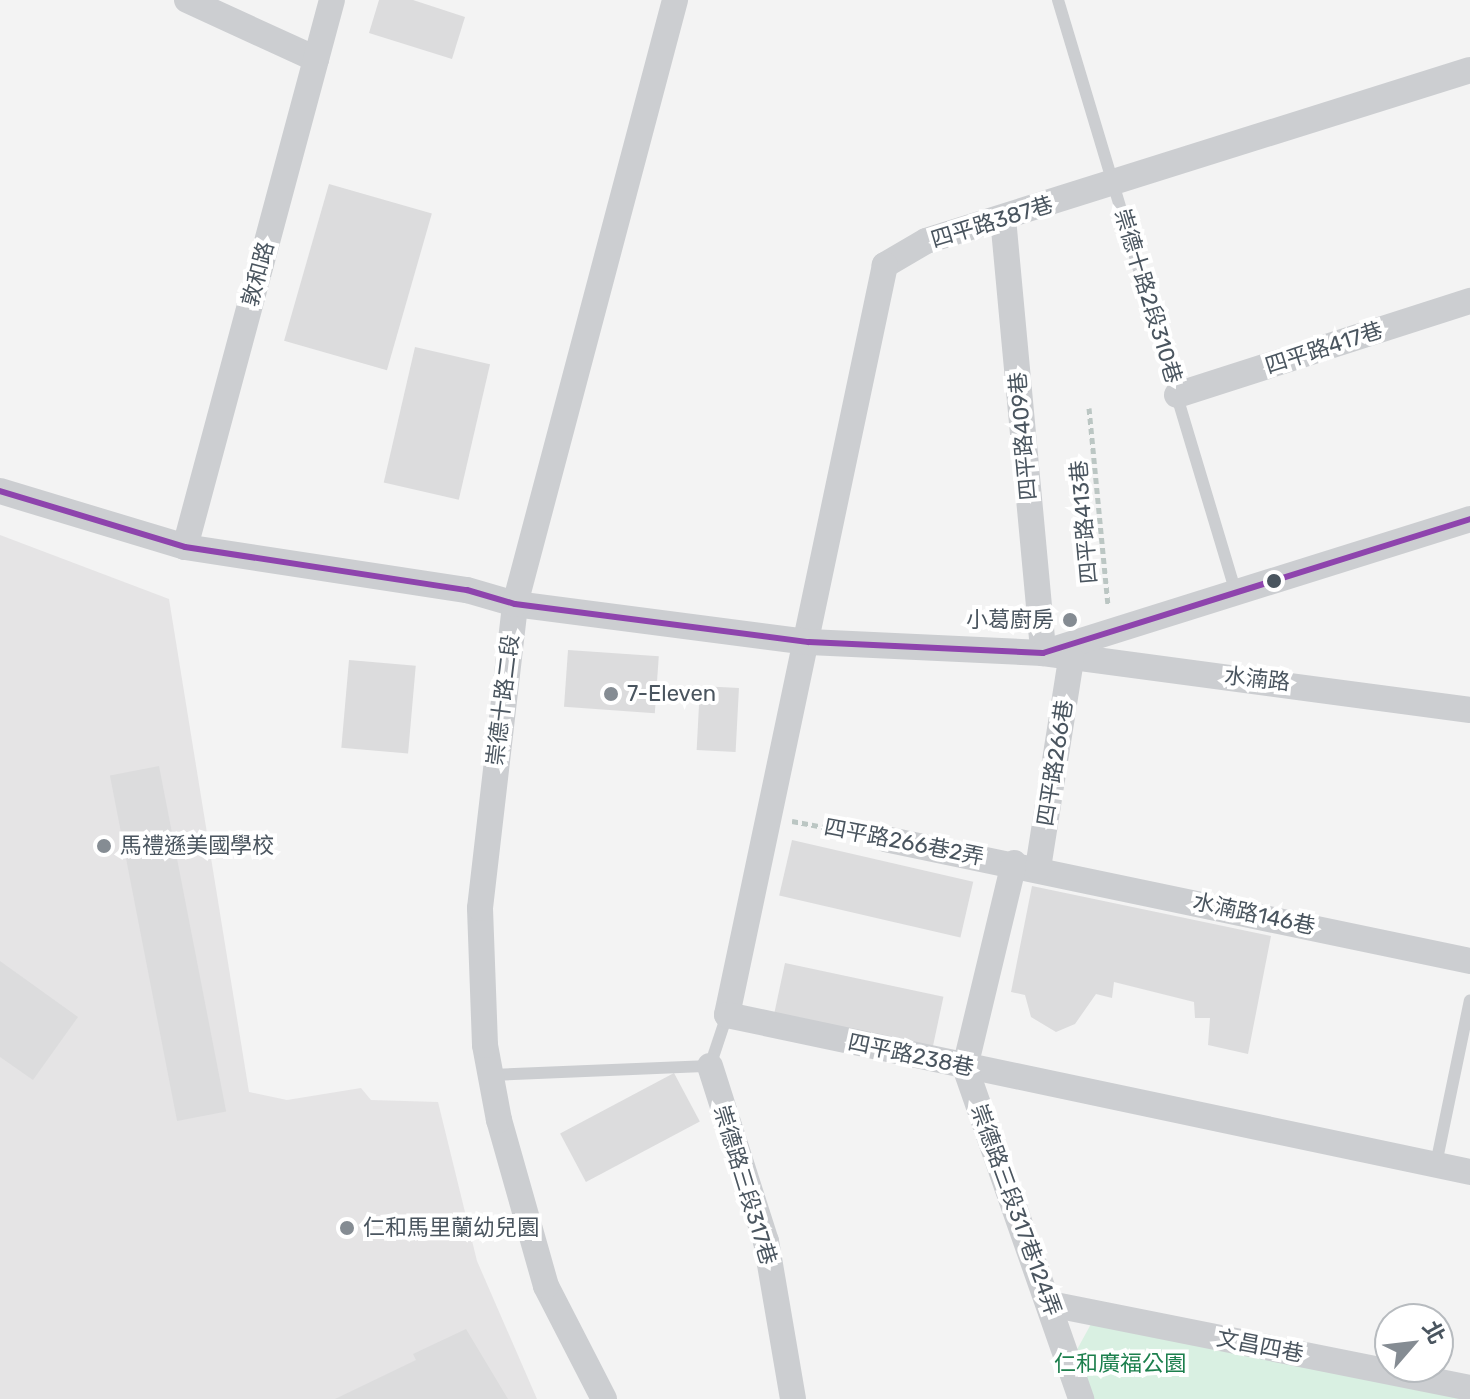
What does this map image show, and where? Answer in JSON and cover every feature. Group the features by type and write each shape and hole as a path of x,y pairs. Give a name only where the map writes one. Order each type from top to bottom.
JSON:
{"street":[{"path":"187,0 316,59"},
{"name":"敦和路","path":"185,547 332,0"},
{"name":"崇德十路二段","path":"604,1399 546,1286 492,1075 480,908 515,604 675,0"},
{"name":"四平路387巷","path":"809,642 885,265 926,241 1470,70"},
{"name":"四平路409巷","path":"1003,218 1043,653"},
{"name":"四平路417巷","path":"1177,395 1470,301"},
{"path":"0,491 185,547 467,590 515,604 809,642 1043,653 1470,519"},
{"path":"727,1015 809,642"},
{"name":"水湳路","path":"1043,653 1470,710"},
{"name":"四平路266巷","path":"965,1067 1026,865 1071,659"},
{"name":"四平路266巷2弄","path":"885,839 1026,865"},
{"name":"水湳路146巷","path":"1026,865 1470,961"},
{"name":"四平路238巷","path":"727,1015 1470,1172"},
{"name":"崇德路三段317巷","path":"710,1066 766,1241 793,1399"},
{"name":"崇德路三段317巷124弄","path":"965,1067 1081,1399"},
{"name":"文昌四巷","path":"1050,1304 1470,1388"}],"lane":[{"name":"崇德十路2段310巷","path":"1058,0 1236,593"},
{"path":"1436,1164 1470,1000"},
{"path":"492,1075 710,1066 727,1015"}],"path":[{"name":"四平路413巷","path":"1089,408 1111,632"},
{"name":"四平路266巷2弄","path":"770,817 885,839"}],"shaded area":[{"name":"馬禮遜美國學校","path":"0,535 169,599 249,1092 287,1100 361,1088 371,1100 438,1102 477,1261 537,1399 0,1399"}],"green space":[{"name":"仁和廣福公園","path":"1091,1324 1464,1399 1094,1399 1074,1355"}],"building":[{"path":"379,0 413,0 465,17 452,59 369,33"},
{"path":"329,184 432,213 387,370 284,341"},
{"path":"415,347 490,364 459,500 384,482"},
{"name":"7-Eleven","path":"568,650 659,656 655,713 564,707"},
{"path":"349,660 416,666 408,754 341,748"},
{"path":"700,686 739,688 736,752 697,750"},
{"path":"159,766 226,1112 177,1121 110,776"},
{"path":"792,840 973,882 960,937 779,896"},
{"path":"1032,886 1271,936 1248,1054 1208,1045 1210,1018 1195,1018 1194,1002 1114,982 1112,998 1096,994 1075,1024 1056,1032 1031,1017 1025,995 1011,992"},
{"path":"0,961 78,1017 33,1080 0,1057"},
{"path":"785,963 943,997 932,1049 774,1015"},
{"path":"674,1073 700,1122 586,1182 560,1134"},
{"path":"466,1329 508,1399 335,1399 416,1360 413,1354"}],"transit line":[{"path":"0,491 185,547 467,590 515,604 809,642 1043,653 1470,519"}],"place":[{"name":"小葛廚房","path":"1070,620"},
{"name":"7-Eleven","path":"611,694"},
{"name":"馬禮遜美國學校","path":"104,846"},
{"name":"仁和馬里蘭幼兒園","path":"347,1228"}]}
